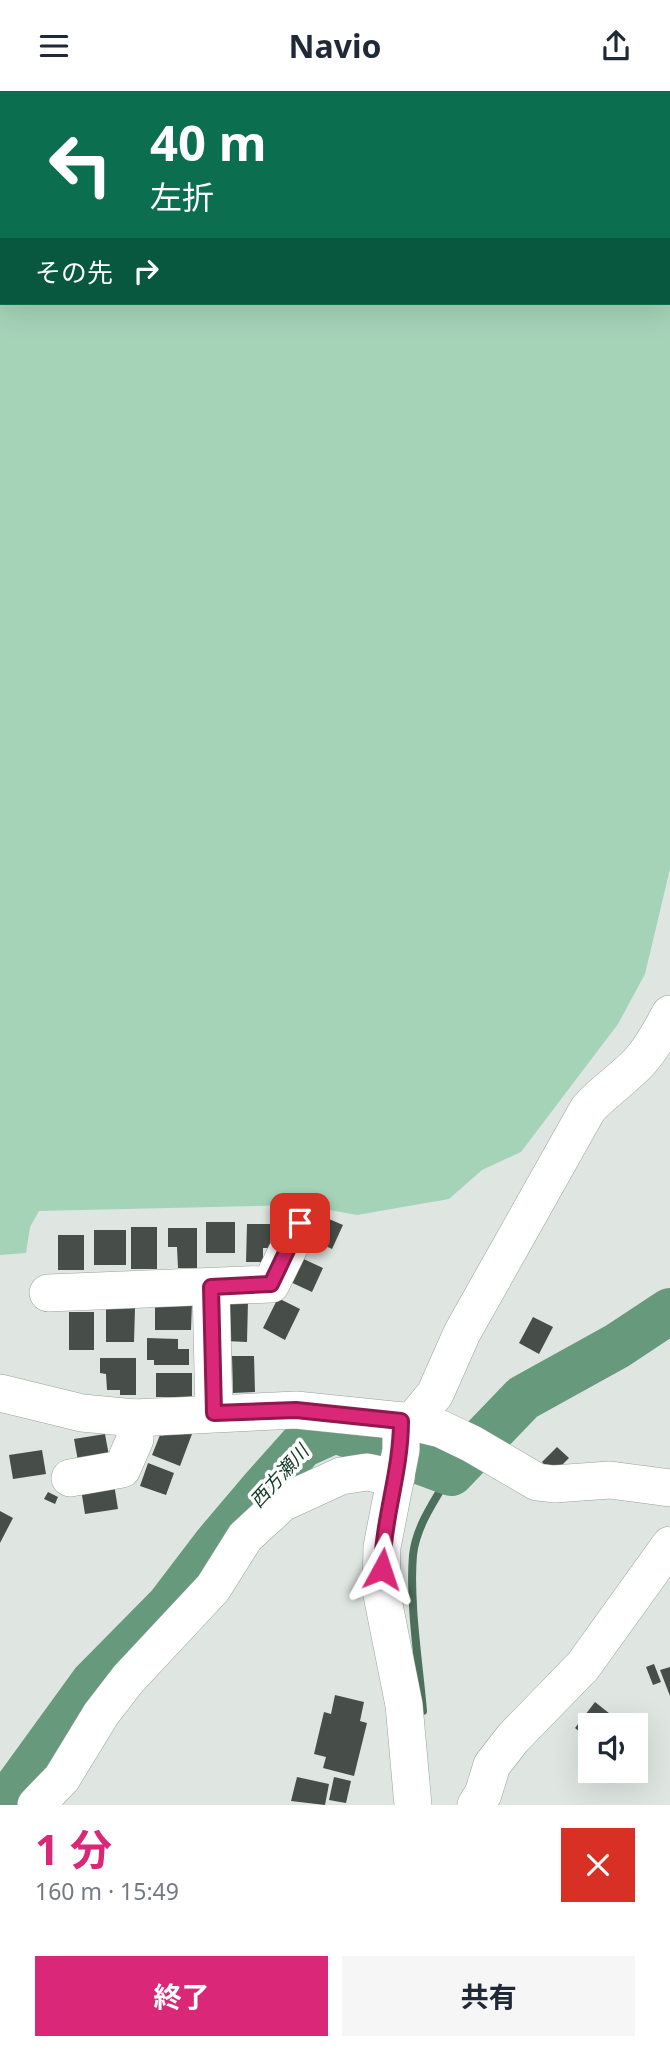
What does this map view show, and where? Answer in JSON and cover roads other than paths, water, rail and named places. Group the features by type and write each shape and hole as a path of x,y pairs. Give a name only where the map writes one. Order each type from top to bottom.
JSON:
{"street":[{"path":"413,1805 404,1705 381,1590 382,1547 407,1422 435,1394 462,1333 588,1109 639,1063 656,1042 670,1014"},
{"path":"48,1293 271,1284 300,1223"},
{"path":"211,1287 214,1413"},
{"path":"0,1393 82,1413 135,1418 296,1410 407,1422 441,1429 537,1482 554,1484 610,1480 670,1487"},
{"path":"70,1478 122,1469 135,1439 135,1418"},
{"path":"36,1805 62,1778 102,1714 128,1679 212,1588 245,1537 282,1503 341,1476 367,1472 396,1478"},
{"path":"476,1805 483,1794 492,1765 513,1738 583,1666 670,1545"}],"waterway":[{"name":"西方瀬川","path":"0,1803 14,1792 93,1683 169,1606 217,1543 302,1445 335,1430 451,1473 523,1398 617,1346 670,1311"},
{"path":"423,1711 413,1613 413,1555 422,1523 451,1473"}]}
